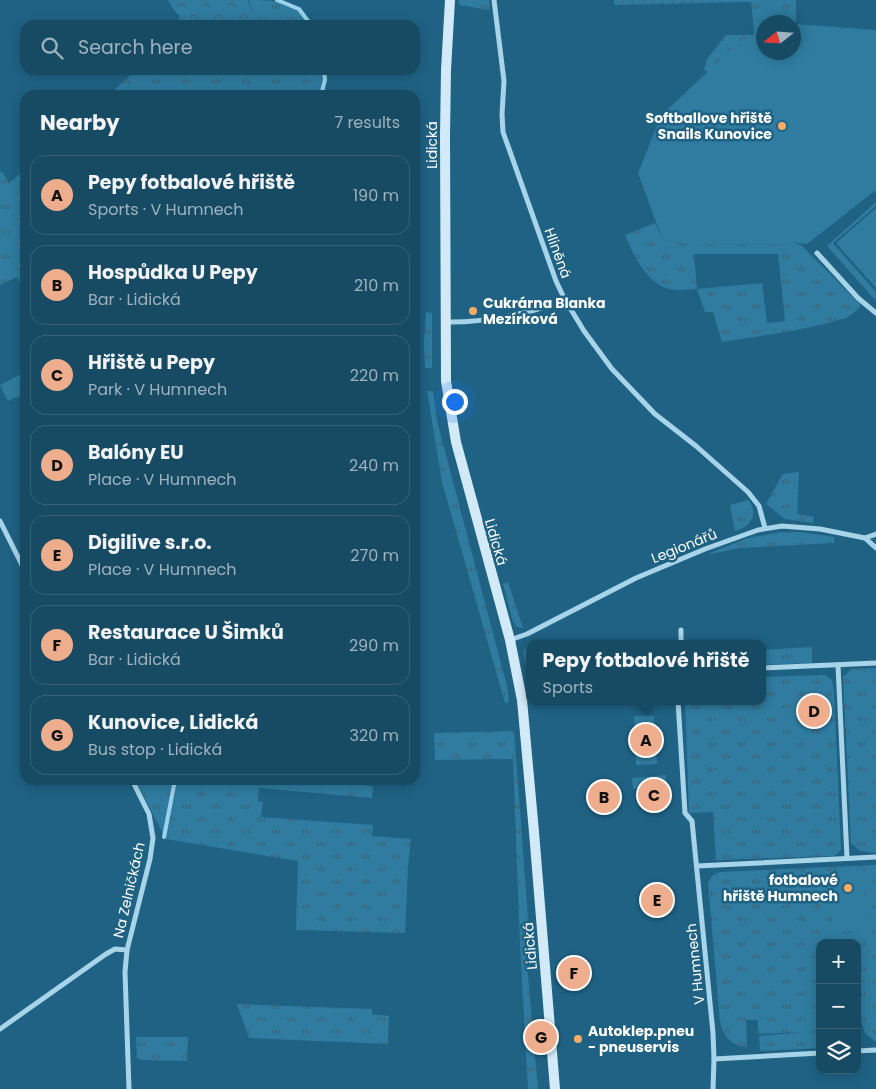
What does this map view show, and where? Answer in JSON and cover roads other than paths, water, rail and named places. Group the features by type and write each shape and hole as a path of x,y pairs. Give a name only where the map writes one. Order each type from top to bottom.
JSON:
{"main road":[{"name":"Lidická","path":"450,0 446,70 446,381 452,422 468,491 510,640 519,683 524,721 555,1089"}],"street":[{"name":"Hliněná","path":"494,0 504,81 503,132 549,262 564,298 584,331 612,369 636,395 666,424 734,478 756,501 762,512 765,528"},
{"path":"817,253 858,298 876,313"},
{"path":"445,322 517,314 556,303 564,298"},
{"path":"0,521 20,562"},
{"name":"Legionářů","path":"510,640 527,634 636,578 705,549 765,528 798,526 865,538"},
{"path":"876,534 865,538 876,548"},
{"path":"681,630 682,640"},
{"path":"766,668 876,663"},
{"path":"838,665 847,858"},
{"name":"V Humnech","path":"678,705 685,813 692,821 714,1059 712,1089"},
{"name":"Na Zelničkách","path":"129,1089 125,996 127,950 150,859 153,838 149,814 134,785"},
{"path":"697,866 876,857"},
{"name":"Na Zelničkách","path":"0,1029 106,954 116,949 127,950"},
{"path":"861,1051 876,1050"},
{"path":"714,1059 816,1053"}],"waterway":[{"path":"277,0 299,9 307,20"},
{"path":"322,90 324,75"},
{"path":"164,837 174,785"}],"place":[{"name":"Softballove hřiště Snails Kunovice","path":"782,126"},
{"name":"Cukrárna Blanka Mezírková","path":"473,311"},
{"name":"Balóny EU","path":"814,711"},
{"name":"Pepy fotbalové hřiště","path":"646,740"},
{"name":"Hřiště u Pepy","path":"654,795"},
{"name":"Hospůdka U Pepy","path":"604,797"},
{"name":"fotbalové hřiště Humnech","path":"848,888"},
{"name":"Digilive s.r.o.","path":"657,900"},
{"name":"Restaurace U Šimků","path":"574,973"},
{"name":"Kunovice, Lidická","path":"541,1037"},
{"name":"Autoklep.pneu - pneuservis","path":"578,1039"}]}
